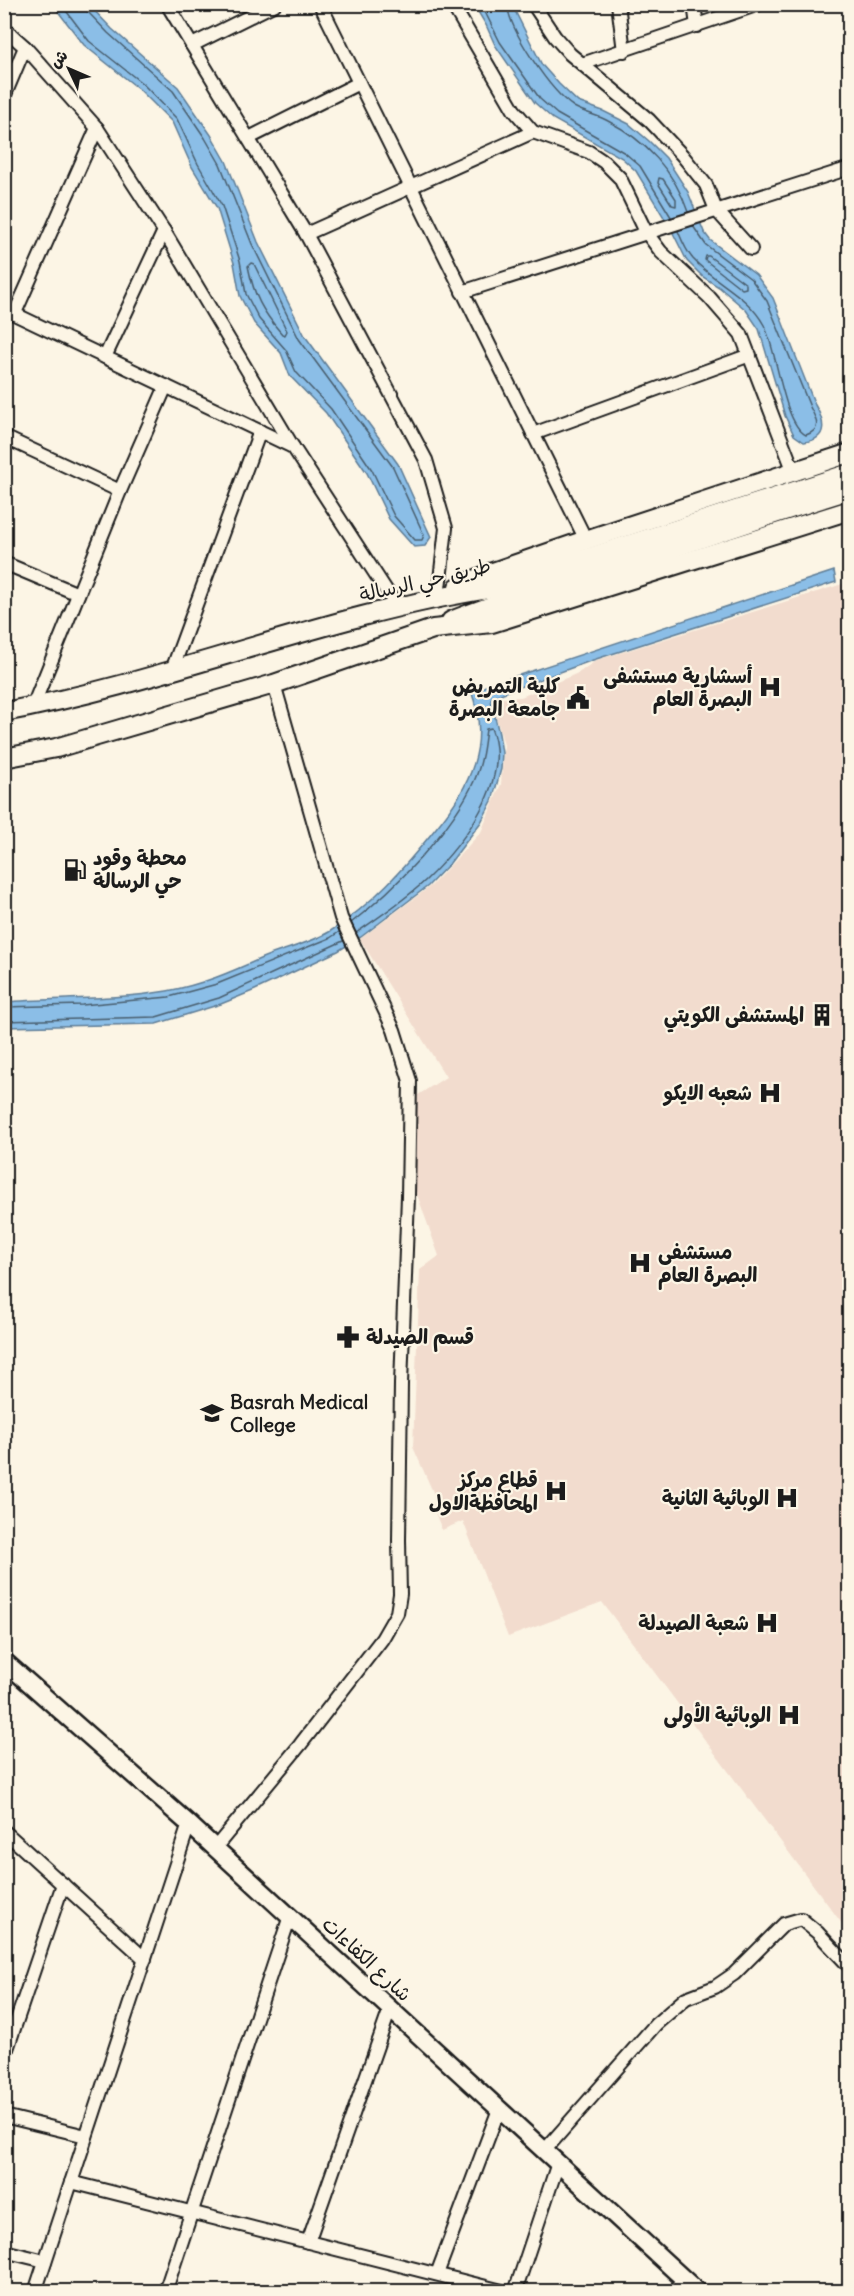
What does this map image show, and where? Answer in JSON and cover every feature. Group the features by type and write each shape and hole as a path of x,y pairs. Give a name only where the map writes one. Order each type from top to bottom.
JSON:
{"main road":[{"path":"438,597 490,573 849,453"},
{"name":"طريق حي الرسالة","path":"4,712 172,670 397,607 438,597 494,588 849,473"},
{"name":"طريق حي الرسالة","path":"4,758 56,748 274,684 433,629 495,604 849,490"},
{"name":"طريق حي الرسالة","path":"433,629 492,623 847,512"}],"street":[{"path":"167,4 306,234 426,459 446,528 438,597"},
{"path":"192,45 275,4"},
{"path":"320,4 586,540"},
{"path":"452,4 514,110 533,132 589,152 604,162 620,178 646,232 661,252 691,279 741,334 794,472"},
{"path":"533,4 555,37 582,64 649,120 682,155 705,185 710,212 751,249"},
{"path":"618,4 624,51"},
{"path":"694,4 697,26"},
{"path":"582,64 759,4"},
{"path":"4,28 25,47 97,128 164,231 293,447 397,607"},
{"path":"4,97 25,47"},
{"path":"249,138 359,83"},
{"path":"97,128 10,311 293,447"},
{"path":"306,234 533,132"},
{"path":"462,292 849,168"},
{"path":"105,357 164,231"},
{"path":"533,434 750,355"},
{"path":"33,706 120,491 166,386"},
{"path":"172,670 260,432"},
{"path":"4,437 120,491"},
{"path":"4,563 78,594"},
{"path":"215,1848 300,1745 382,1639 393,1623 399,1602 400,1395 408,1207 410,1081 394,1030 341,918 274,684"},
{"name":"شارع الكفاءات","path":"4,1661 189,1824 544,2150 679,2284 698,2292"},
{"path":"35,2292 189,1824"},
{"path":"4,1831 145,1959"},
{"path":"4,2058 63,1884"},
{"path":"165,2292 290,1916"},
{"path":"544,2150 656,2024 686,1998 715,1987 734,1974 784,1923 801,1919 818,1933 849,1967"},
{"path":"308,2242 390,2009"},
{"path":"437,2274 499,2109"},
{"path":"4,2116 87,2136"},
{"path":"515,2292 558,2163"},
{"path":"71,2182 506,2292"},
{"path":"4,2251 45,2261"}],"shaded area":[{"name":"مستشفى البصرة العام","path":"849,582 849,1933 602,1602 508,1637 463,1521 442,1530 432,1505 437,1501 413,1447 420,1270 439,1256 413,1183 412,1167 418,1095 446,1077 360,939 432,885 481,832 501,784 504,745 491,699 521,697 578,673 597,660"}],"water":[{"path":"53,5 89,5 112,29 178,87 226,161 258,242 305,336 398,464 431,537 425,546 414,547 389,519 367,473 326,413 290,376 281,353 254,323 240,296 234,263 217,208 192,167 172,122 139,89 84,45"},
{"path":"474,5 512,5 542,65 559,84 578,102 629,124 666,158 688,192 704,232 710,240 756,275 773,298 821,417 823,428 818,437 804,442 794,435 785,416 759,329 746,310 719,287 703,277 687,261 671,229 636,171 622,158 553,119 535,103 495,45"},
{"path":"834,571 836,582 593,660 492,697 502,753 501,769 492,801 481,822 450,863 428,886 361,937 338,951 221,1004 156,1024 5,1027 5,1002 127,996 167,991 216,978 329,932 360,910 387,885 424,843 459,797 474,764 478,747 477,710 471,691"}],"place":[{"name":"أسشارية مستشفى البصرة العام","path":"770,687"},
{"name":"كلية التمريض جامعة البصرة","path":"578,698"},
{"name":"محطة وقود حي الرسالة","path":"75,870"},
{"name":"المستشفى الكويتي","path":"822,1015"},
{"name":"شعبه الايكو","path":"770,1093"},
{"name":"مستشفى البصرة العام","path":"640,1263"},
{"name":"قسم الصيدلة","path":"348,1337"},
{"name":"Basrah Medical College","path":"212,1413"},
{"name":"قطاع مركز المحافظةالاول","path":"556,1491"},
{"name":"الوبائية الثانية","path":"787,1498"},
{"name":"شعبة الصيدلة","path":"767,1623"},
{"name":"الوبائية الأولى","path":"789,1715"}]}
